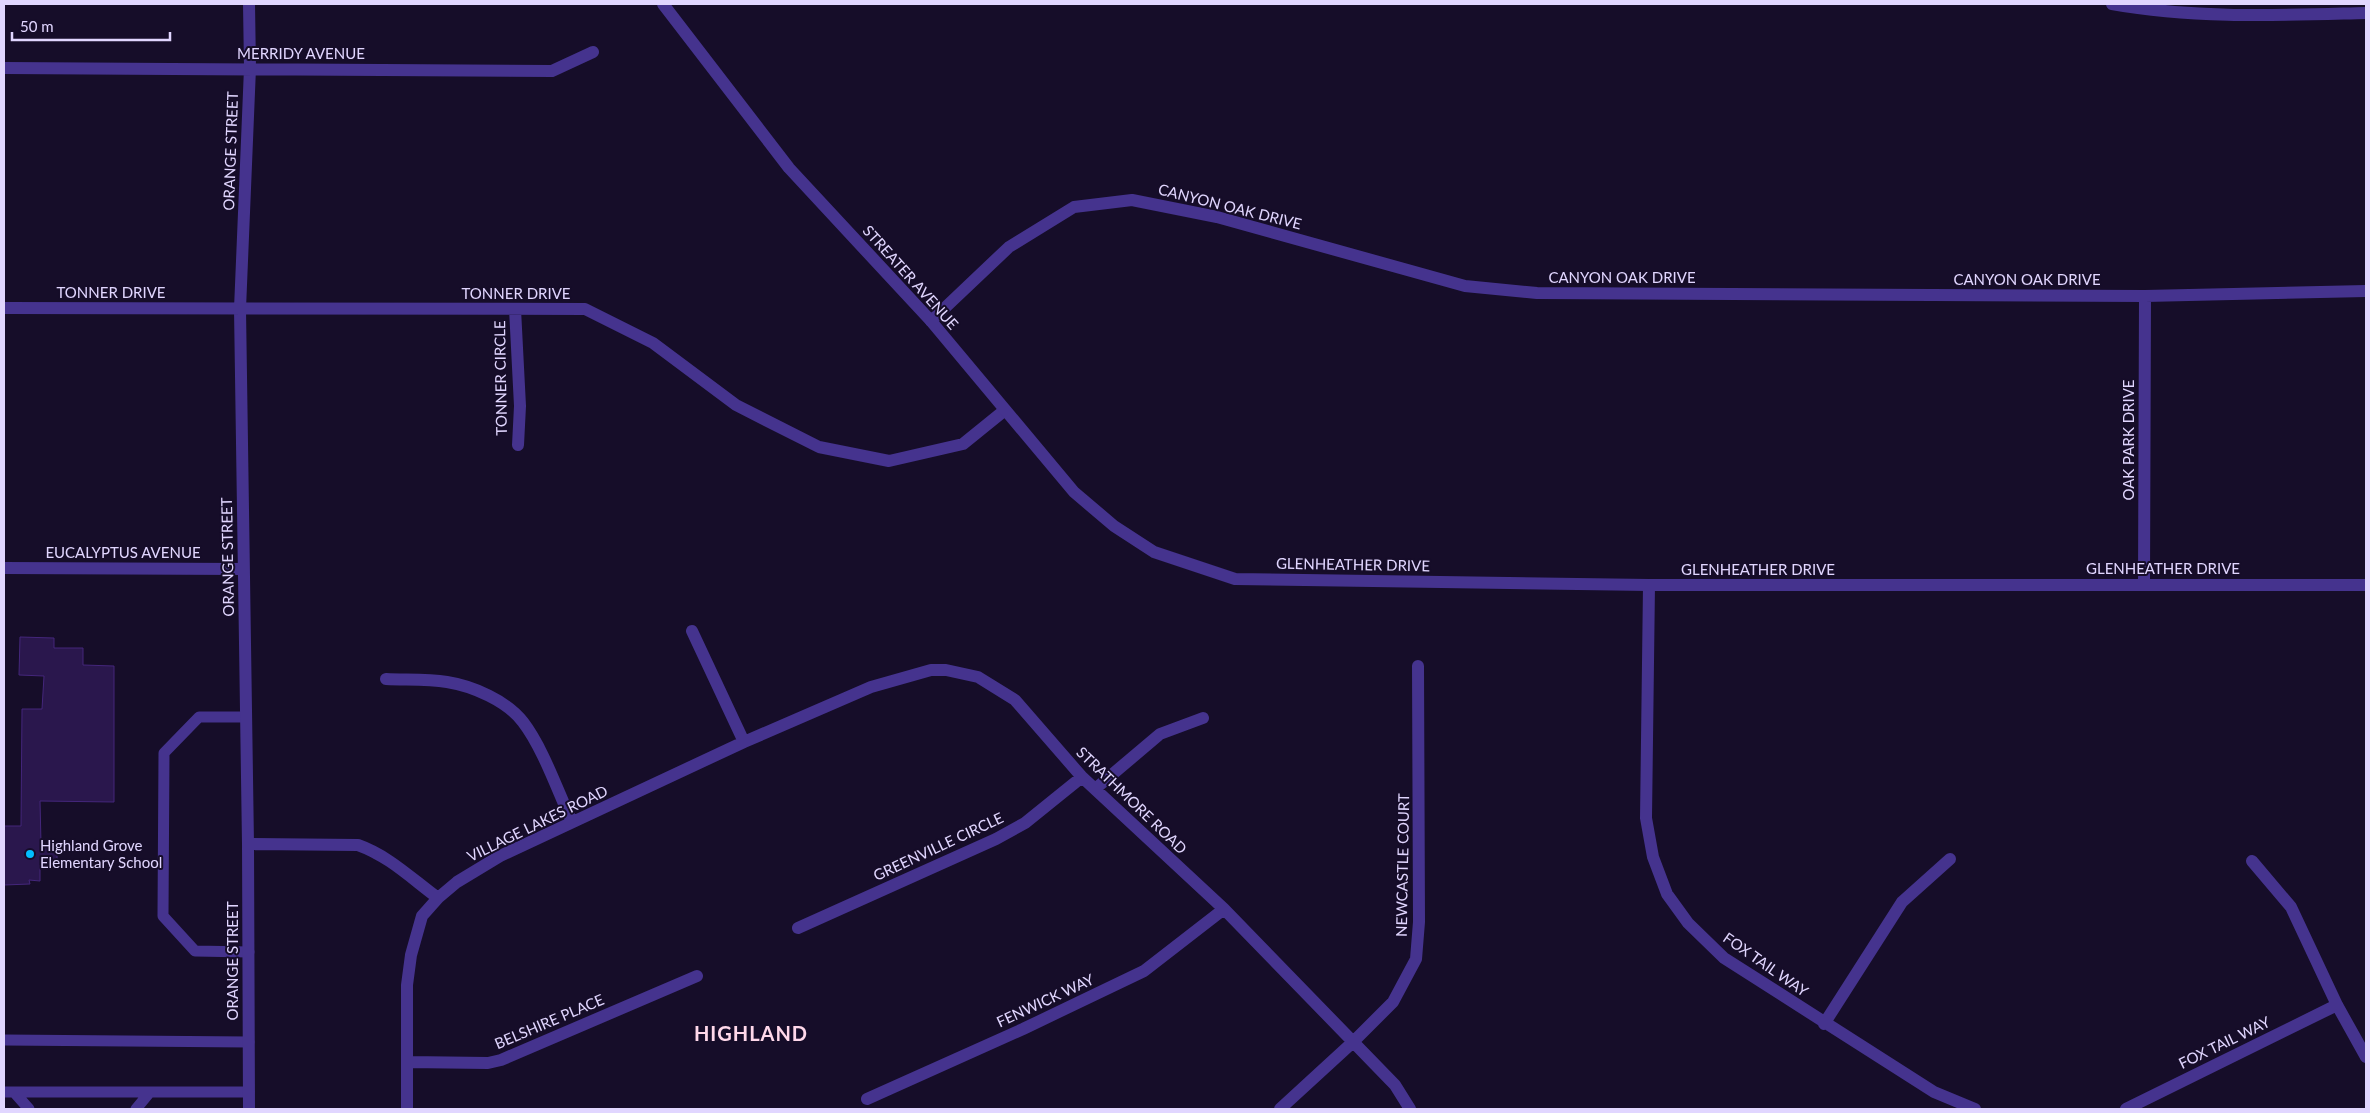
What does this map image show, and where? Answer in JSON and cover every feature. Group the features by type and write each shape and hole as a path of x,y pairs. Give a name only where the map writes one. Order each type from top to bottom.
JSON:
{"street":[{"name":"ORANGE STREET","path":"249,4 250,68 240,309 248,844 249,1109"},
{"name":"STREATER AVENUE","path":"663,4 789,168 930,321 1074,492 1114,526 1154,552"},
{"path":"2112,4 2163,10 2283,15 2366,13"},
{"name":"MERRIDY AVENUE","path":"4,68 552,71 594,52"},
{"name":"CANYON OAK DRIVE","path":"930,321 1009,247 1074,207 1132,200 1217,217 1465,286 1538,293 2145,296 2366,291"},
{"name":"OAK PARK DRIVE","path":"2144,584 2145,296"},
{"name":"TONNER DRIVE","path":"4,308 585,309 653,343 736,404 819,447 888,461 963,444 1005,410"},
{"name":"TONNER CIRCLE","path":"515,309 520,406 518,445"},
{"name":"GLENHEATHER DRIVE","path":"1154,552 1235,579 1649,585 2366,585"},
{"name":"EUCALYPTUS AVENUE","path":"4,568 243,569"},
{"name":"FOX TAIL WAY","path":"1649,585 1646,818 1652,857 1667,894 1688,923 1724,958 1824,1024 1934,1092 1975,1109"},
{"path":"692,631 744,742"},
{"name":"NEWCASTLE COURT","path":"1280,1109 1353,1042 1392,1002 1416,959 1419,922 1418,666"},
{"name":"STRATHMORE ROAD","path":"744,742 871,687 904,676 930,670 946,670 978,677 1016,700 1082,777 1224,909 1396,1085 1410,1109"},
{"path":"386,679 445,682 462,685 481,692 505,707 523,722 572,822"},
{"path":"1095,789 1160,734 1203,718"},
{"name":"VILLAGE LAKES ROAD","path":"407,1109 407,985 422,916 438,898 457,882 500,856 744,742"},
{"name":"GREENVILLE CIRCLE","path":"798,928 996,839 1025,823 1082,777"},
{"path":"248,844 358,845 375,851 396,864 438,898"},
{"path":"1824,1024 1902,902 1950,859"},
{"path":"2252,861 2291,907 2337,1005 2366,1057"},
{"name":"FENWICK WAY","path":"866,1099 1023,1029 1144,971 1224,909"},
{"name":"BELSHIRE PLACE","path":"408,1062 488,1064 697,976"},
{"name":"FOX TAIL WAY","path":"2126,1109 2337,1005"}],"lane":[{"path":"246,717 199,717 164,753 162,916 195,951 249,952"},
{"path":"4,1040 249,1042"},
{"path":"9,1092 249,1092"},
{"path":"9,1092 29,1109"},
{"path":"136,1109 150,1092"}],"building":[{"path":"20,637 54,638 54,648 83,648 83,665 114,666 114,802 40,801 41,844 57,844 57,864 40,865 40,881 29,880 30,884 4,885 4,826 21,826 22,709 42,709 44,676 19,675"}],"place":[{"name":"Highland Grove Elementary School","path":"30,854"}],"district":[{"name":"HIGHLAND","path":"751,1033"}]}
